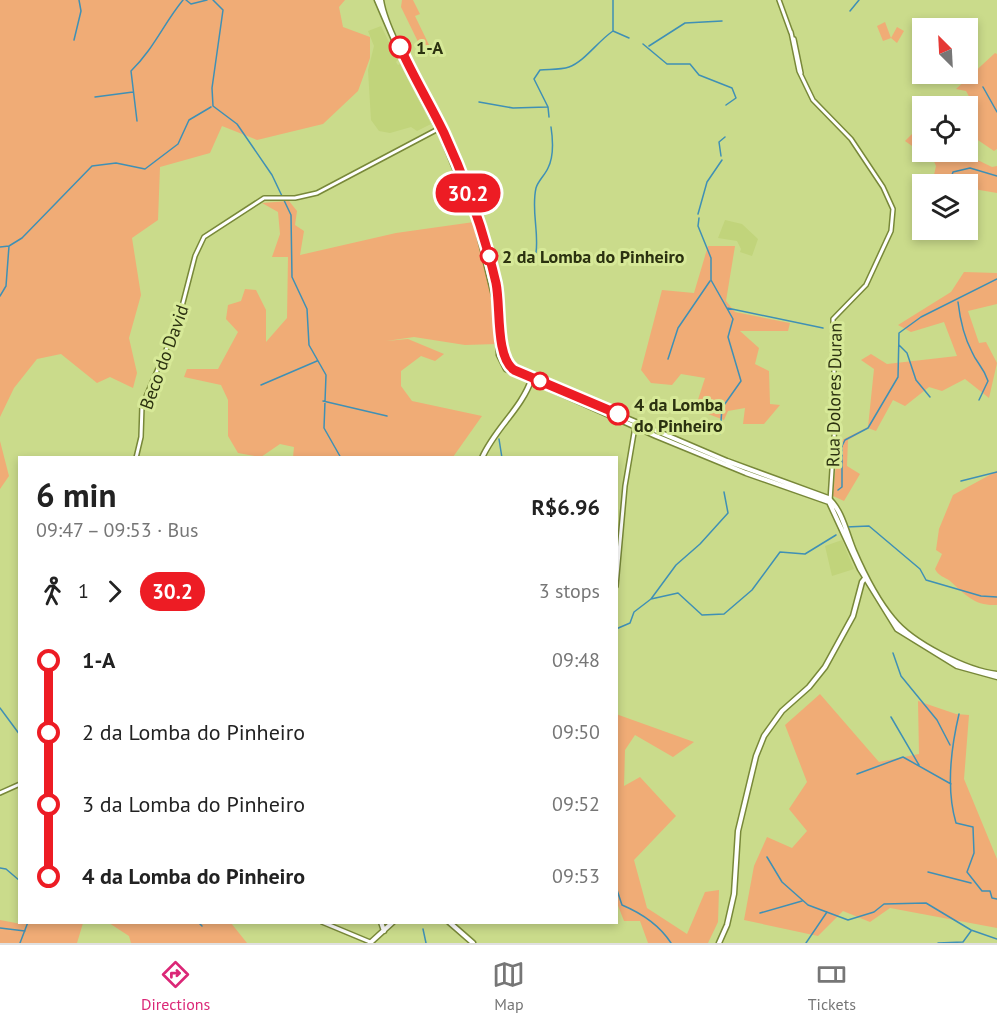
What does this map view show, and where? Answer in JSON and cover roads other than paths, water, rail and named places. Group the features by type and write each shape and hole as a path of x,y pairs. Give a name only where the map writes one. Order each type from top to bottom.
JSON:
{"main road":[{"path":"379,0 378,9 404,63 440,128 476,221 494,284 504,360 514,370 531,379 656,434 830,501 866,577 897,629 957,666 997,676"},
{"path":"483,456 488,445 517,410 531,379"},
{"path":"719,943 727,925 734,894 738,831 756,756 764,736 782,711 809,687 825,667 853,616 866,577"},
{"path":"382,924 384,931"},
{"path":"370,943 391,924"},
{"path":"451,924 473,943"}],"street":[{"name":"Rua Dolores Duran","path":"779,0 791,32 804,84 817,105 859,152 891,203 894,219 891,231 866,285 833,319 835,423 830,501"},
{"name":"Beco do David","path":"136,456 141,437 142,406 178,322 195,256 204,237 264,198 295,198 316,193 440,128"},
{"path":"618,564 625,486 636,424"},
{"path":"0,793 18,785"},
{"path":"327,924 370,943"}],"waterway":[{"path":"74,40 81,11 79,0"},
{"path":"137,121 131,71 146,54 183,0"},
{"path":"186,0 191,4 207,0"},
{"path":"213,0 223,10 212,88 213,106 237,124 272,175 291,215 292,277 307,309 309,345 326,375 324,428 340,456"},
{"path":"613,0 613,31 629,38"},
{"path":"850,11 859,0"},
{"path":"649,46 685,23 722,21"},
{"path":"549,117 548,107 534,79 540,70 562,69 575,64 613,31"},
{"path":"643,44 667,64 690,64 699,75 732,88 736,98 726,105"},
{"path":"983,87 997,112"},
{"path":"95,97 133,92"},
{"path":"479,102 513,108 547,107"},
{"path":"0,247 9,246 22,238 92,166 116,163 145,169 178,144 189,120 211,107"},
{"path":"536,253 535,196 537,185 550,163 553,143 551,127"},
{"path":"721,156 719,142 725,137"},
{"path":"698,214 707,182 722,160"},
{"path":"952,174 970,168 997,176"},
{"path":"699,218 698,226 711,258 711,280 733,319 728,337 741,381 722,408 720,434"},
{"path":"0,296 6,286 9,246"},
{"path":"838,490 842,487 842,446 845,440 868,428 898,377 899,333 921,317 997,279"},
{"path":"668,359 678,328 710,281"},
{"path":"958,302 967,340 988,381 979,400"},
{"path":"727,308 823,328"},
{"path":"899,345 907,353 916,380 930,397"},
{"path":"261,385 317,361"},
{"path":"323,401 387,416"},
{"path":"499,439 502,456"},
{"path":"961,481 997,472"},
{"path":"618,628 630,623 634,612 651,599 676,565 700,544 728,513 724,492"},
{"path":"846,527 869,526 920,569 926,580 981,596 997,597"},
{"path":"651,599 678,593 702,615 724,614 752,590 780,552 805,554 836,535"},
{"path":"893,653 901,676 937,720 950,745"},
{"path":"0,708 18,732"},
{"path":"959,714 950,783 953,810 956,823 973,827 974,853 967,872 982,891 990,891 992,898 997,899"},
{"path":"891,717 919,765"},
{"path":"857,774 903,757 951,784"},
{"path":"767,857 782,882 808,905 848,920 874,912 884,904 926,903 971,930 997,939"},
{"path":"0,868 6,869 18,879"},
{"path":"928,872 971,883"},
{"path":"618,893 622,905 650,921 671,943"},
{"path":"760,913 802,901"},
{"path":"806,943 827,912"},
{"path":"20,943 27,924"},
{"path":"0,928 25,931"},
{"path":"423,929 426,943"},
{"path":"938,943 963,942 971,931"}],"place":[{"name":"1-A","path":"400,47"},
{"name":"2 da Lomba do Pinheiro","path":"489,256"},
{"name":"4 da Lomba do Pinheiro","path":"618,414"}]}
